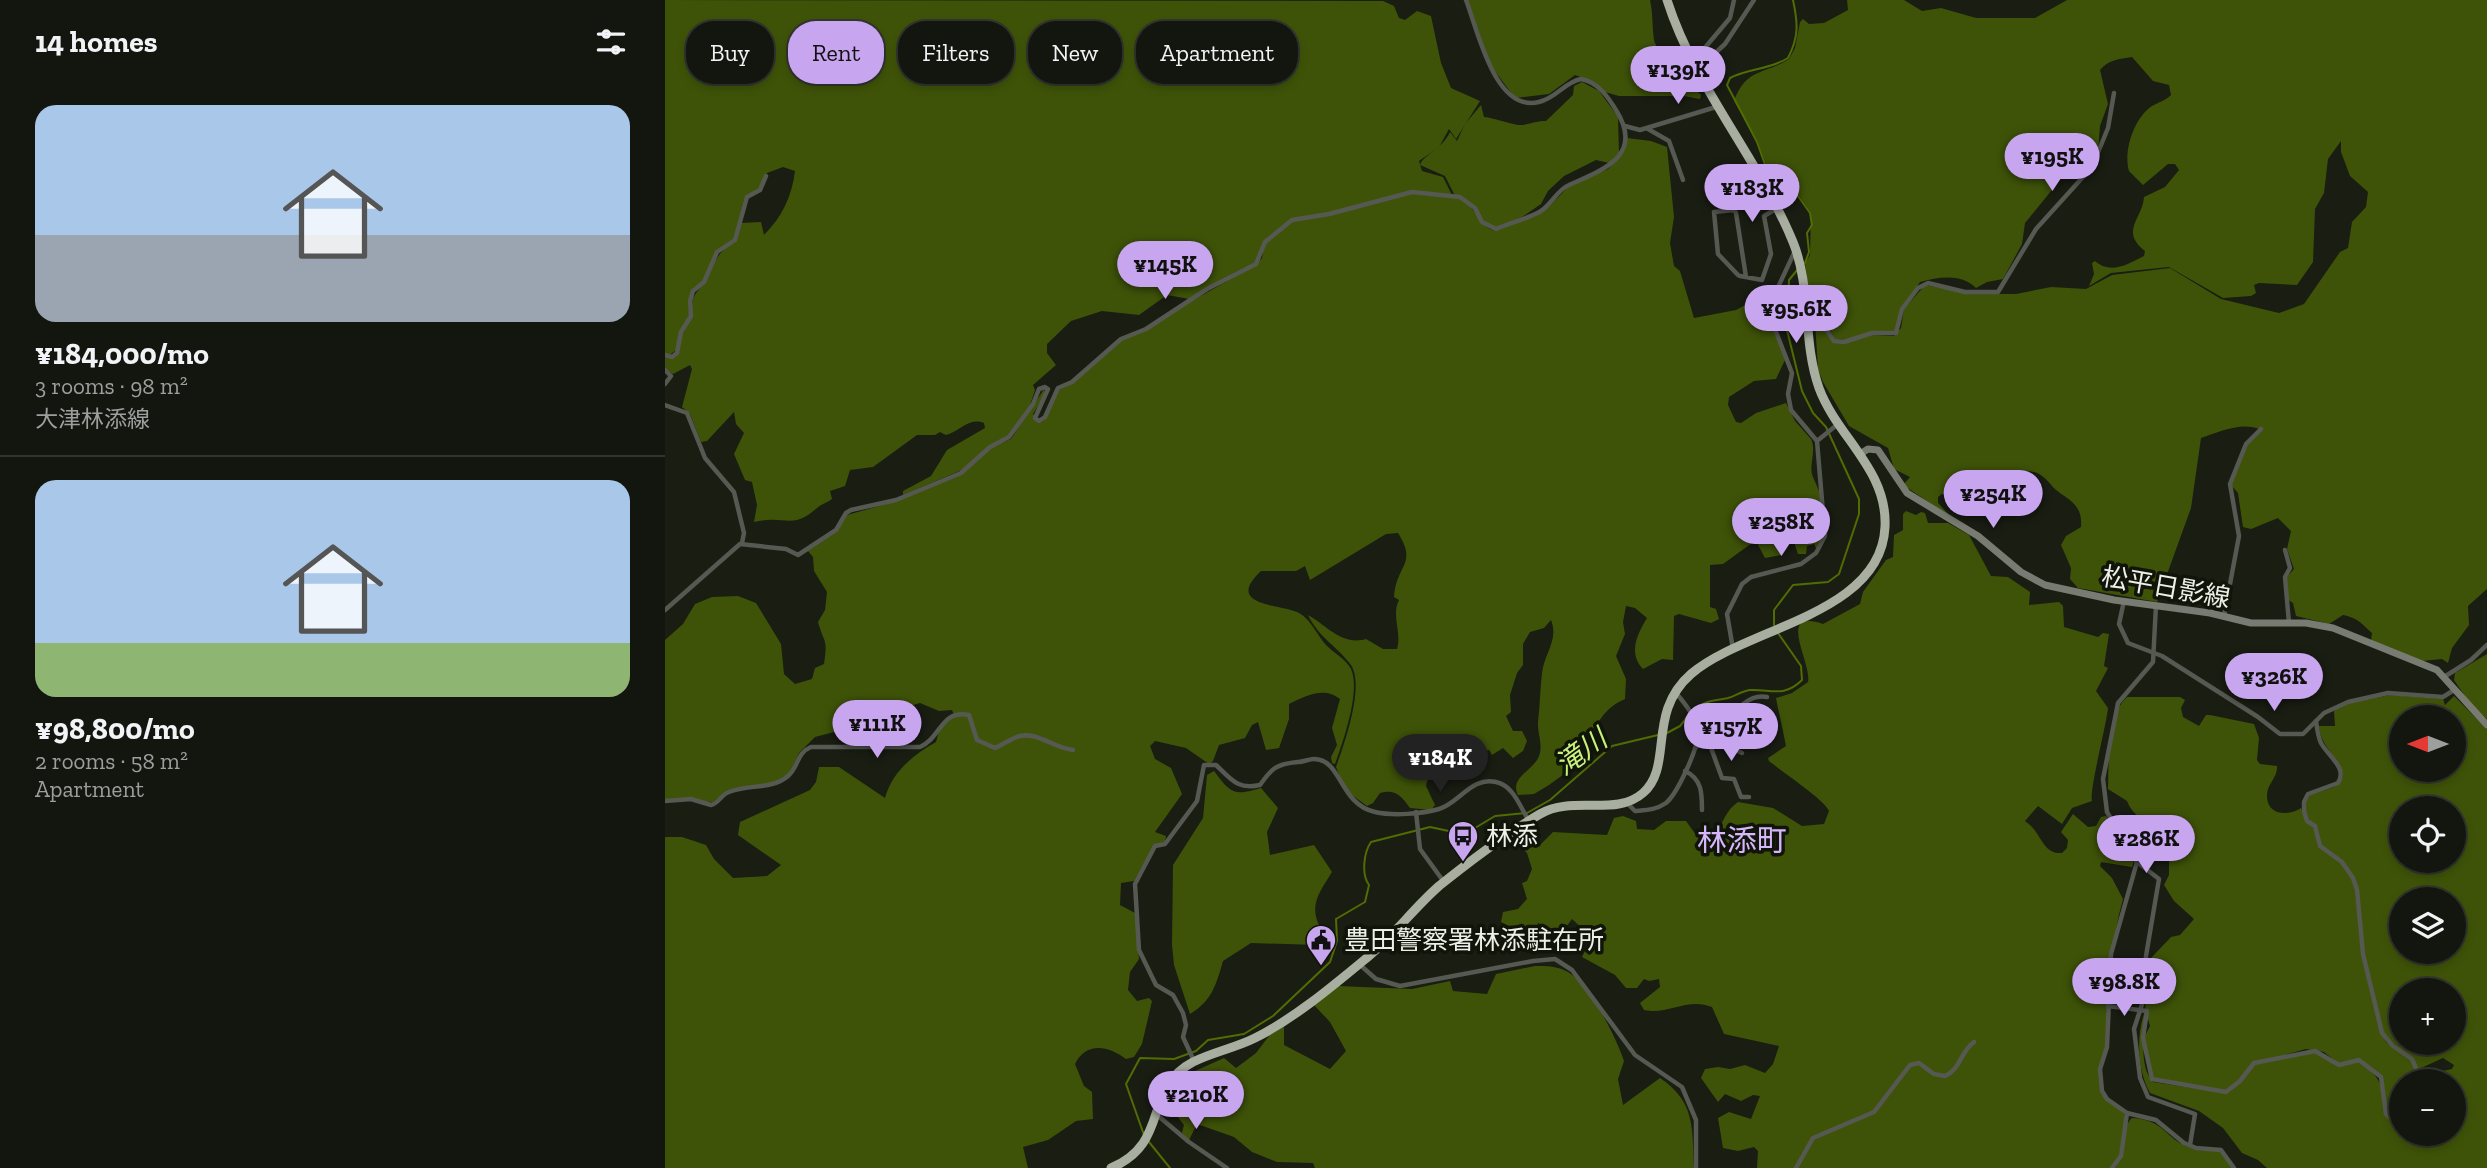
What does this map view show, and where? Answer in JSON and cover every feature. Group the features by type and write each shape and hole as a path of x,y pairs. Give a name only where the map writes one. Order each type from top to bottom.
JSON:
{"highway":[{"path":"1111,1168 1133,1156 1148,1138 1171,1079 1194,1062 1269,1031 1359,964 1444,883 1527,818 1565,804 1627,802 1644,793 1652,781 1666,708 1675,692 1698,668 1851,590 1879,557 1885,531 1882,492 1819,389 1813,361 1803,272 1796,249 1777,208 1716,107 1667,0"}],"street":[{"path":"742,543 786,550 798,555 836,530 846,513 851,510 896,500 961,473 990,447 1009,437 1033,404 1038,389 1048,389 1035,413 1035,418 1039,421 1045,417 1058,388 1072,382 1121,339 1153,325 1206,289 1256,264 1265,242 1292,220 1329,214 1412,192 1460,197 1475,208 1482,222 1496,229 1541,211 1567,185 1583,181 1612,163 1623,148 1625,127 1599,88 1587,79 1573,81 1557,95 1541,102 1525,103 1513,99 1500,85 1490,66 1466,0"},
{"path":"1700,68 1703,51 1730,18 1734,0"},
{"path":"1700,68 1725,44 1754,0"},
{"path":"1809,320 1822,323 1834,341 1839,342 1872,333 1891,334 1899,330 1903,307 1909,304 1918,288 1928,283 1965,292 1997,292 2036,229 2092,167 2108,128 2115,93"},
{"path":"1625,127 1647,128 1716,107"},
{"path":"1647,128 1669,141 1683,180"},
{"path":"665,355 672,357 677,353 681,332 691,316 690,300 693,291 704,282 717,252 734,242 747,197 758,192 766,176"},
{"path":"1746,277 1736,213 1734,210 1714,212 1718,254 1738,275 1746,277 1764,280 1771,254 1764,216 1777,208"},
{"path":"1733,650 1727,614 1742,584 1762,573 1801,564 1823,544 1826,524 1819,439 1791,411 1789,394 1792,373 1771,319 1773,298 1796,249"},
{"path":"665,370 671,378 665,384"},
{"path":"665,405 687,412 705,458 730,485 740,510 744,533 742,543 665,610"},
{"path":"1819,439 1838,424"},
{"path":"2224,616 2239,536 2230,484 2246,444 2261,429"},
{"name":"松平日影線","path":"1860,454 1868,449 1878,450 1907,493 1978,537 2021,572 2057,588 2251,623 2306,623 2333,628 2430,667 2444,677 2487,725"},
{"path":"2285,550 2290,568 2285,577 2289,624"},
{"path":"2124,601 2119,624 2122,634 2131,646 2155,654 2258,716 2280,734 2303,734 2332,708 2358,699 2388,693 2442,697 2455,690"},
{"path":"2156,605 2155,654 2148,670 2118,703 2103,779 2107,812 2137,862 2159,879 2146,956 2145,995 2139,1008 2134,1036 2143,1088 2150,1098 2195,1114 2190,1146"},
{"path":"2444,677 2471,660 2487,645"},
{"path":"1627,802 1635,811 1657,808 1672,797 1695,749 1699,733 1693,718 1675,692"},
{"path":"1695,749 1742,705 1761,695 1767,697"},
{"path":"665,801 691,799 711,805 728,792 768,785 789,776 800,754 811,747 920,747 927,744 947,718 953,715 969,715 977,740 995,748 1015,737 1029,735 1060,749 1073,750"},
{"path":"2316,721 2320,742 2341,771 2342,777 2338,783 2308,794 2304,811 2307,821 2315,827 2320,846 2342,862 2353,877 2363,954 2382,1033 2393,1046 2412,1059 2416,1069"},
{"path":"1719,729 1736,750 1742,753"},
{"path":"1707,737 1722,778 1734,779 1741,797 1749,797"},
{"path":"1194,1062 1182,1037 1187,1025 1183,1013 1173,995 1156,985 1139,950 1136,880 1155,846 1165,844 1179,821 1194,807 1205,765 1216,765 1234,783 1250,787 1259,785 1277,765 1314,759 1334,768 1346,795 1365,809 1378,813 1442,808 1476,784 1490,780 1506,786 1523,808 1527,818"},
{"path":"1685,771 1695,775 1701,788 1702,810"},
{"path":"1416,812 1422,852 1444,883"},
{"path":"2137,862 2115,933 2107,1047 2101,1069 2102,1091 2107,1099 2127,1114 2157,1120 2177,1139 2190,1146 2201,1149 2217,1148 2229,1157 2234,1168"},
{"path":"1359,964 1376,978 1400,986 1546,959 1566,965 1587,986 1635,1055 1682,1087 1696,1120 1696,1168"},
{"path":"2108,1006 2139,1008 2147,1013 2143,1038 2149,1074 2157,1083 2226,1092 2240,1081 2254,1063 2315,1051 2325,1054 2338,1065 2359,1060 2379,1074 2386,1114 2389,1117"},
{"path":"1796,1168 1813,1138 1819,1133 1879,1108 1910,1065 1919,1063 1934,1073 1945,1076 1957,1068 1964,1051 1973,1042"},
{"path":"1156,1114 1189,1142 1227,1168"},
{"path":"2112,1168 2121,1156 2127,1114"}],"green space":[{"path":"665,0 1383,1 1394,6 1399,18 1405,20 1417,11 1431,16 1441,63 1451,88 1480,101 1456,139 1449,129 1439,147 1419,161 1422,171 1443,177 1452,195 1426,195 1412,191 1345,210 1292,219 1263,243 1260,258 1254,264 1189,299 1167,295 1139,315 1102,311 1071,321 1047,344 1047,353 1056,365 1033,385 1035,390 1030,405 1008,436 989,446 964,469 903,495 903,491 931,476 947,450 985,428 984,423 969,423 946,435 940,432 935,435 917,435 873,467 850,470 845,486 830,491 832,499 801,519 754,522 757,505 752,482 745,480 734,454 744,433 736,424 734,412 707,441 701,442 690,414 682,407 692,369 690,365 673,374 665,369 665,357 674,358 677,355 681,337 693,313 693,298 702,285 717,258 735,242 740,223 761,222 764,235 785,206 795,171 783,167 767,173 760,190 744,200 734,241 716,252 703,282 692,291 688,304 690,316 679,333 678,349 668,356 665,353"},
{"path":"1467,0 1650,0 1656,45 1701,95 1700,99 1684,96 1619,96 1605,92 1594,82 1575,75 1549,94 1515,98 1491,66"},
{"path":"1847,0 1904,0 1922,11 1941,8 1976,18 2035,18 2067,0 2487,0 2487,589 2468,606 2469,625 2452,648 2448,663 2442,659 2422,661 2371,641 2372,633 2359,621 2348,616 2343,615 2329,624 2296,616 2293,603 2287,599 2286,578 2294,569 2287,549 2291,531 2278,518 2251,529 2243,527 2238,493 2231,485 2247,444 2261,430 2239,427 2201,438 2191,508 2157,602 2078,588 2070,579 2071,568 2061,545 2066,536 2081,527 2080,513 2074,504 2040,475 2025,471 1995,472 1968,497 1942,494 1938,497 1938,503 1951,517 1906,487 1904,484 1910,477 1894,469 1888,448 1849,426 1818,369 1815,322 1822,325 1836,343 1871,335 1894,336 1901,328 1904,309 1925,285 1973,294 2016,294 2051,287 2086,289 2112,275 2170,268 2221,299 2279,313 2304,304 2340,252 2348,248 2352,222 2366,207 2368,192 2350,176 2341,152 2341,141 2328,159 2324,193 2315,209 2313,262 2297,285 2259,283 2254,285 2256,293 2251,296 2223,298 2169,267 2111,273 2089,286 2094,274 2092,263 2095,261 2113,268 2144,256 2145,251 2137,244 2133,231 2144,197 2165,187 2179,170 2175,164 2168,164 2143,185 2129,171 2129,145 2135,127 2146,111 2171,95 2169,85 2153,81 2132,57 2118,59 2100,70 2108,104 2100,126 2098,151 2088,149 2082,161 2083,166 2076,168 2067,165 2060,168 2060,180 2025,223 2022,244 2003,279 1987,282 1976,288 1957,278 1920,282 1904,306 1895,332 1870,332 1846,340 1835,339 1827,325 1813,317 1805,264 1810,255 1811,213 1797,192 1769,172 1757,140 1734,101 1750,77 1789,59 1803,19 1809,24 1824,23 1848,10"},
{"path":"1582,82 1599,91 1618,117 1619,153 1609,163 1596,160 1564,176 1548,191 1541,204 1522,217 1496,228 1481,219 1476,208 1454,194 1445,176 1420,165 1450,132 1457,141 1465,124 1481,105 1484,117 1518,125 1546,121 1573,95 1574,86"},
{"path":"1627,138 1651,141 1667,147 1674,217 1670,243 1674,266 1680,271 1694,318 1736,310 1745,305 1767,313 1785,360 1776,379 1754,381 1729,397 1728,405 1736,422 1741,423 1756,413 1786,403 1795,421 1811,439 1812,473 1828,524 1824,542 1817,550 1814,544 1807,546 1806,554 1798,554 1793,539 1780,543 1781,555 1765,558 1757,543 1752,543 1723,564 1710,565 1710,607 1716,609 1719,619 1711,623 1679,614 1674,616 1673,660 1662,659 1643,669 1638,663 1635,650 1637,637 1647,618 1635,608 1626,606 1623,622 1625,634 1616,656 1626,679 1625,699 1602,717 1592,744 1578,755 1575,766 1534,794 1518,795 1516,784 1537,760 1541,746 1538,722 1543,666 1553,634 1551,620 1544,628 1530,632 1523,644 1523,665 1517,673 1510,695 1511,712 1506,716 1513,731 1522,731 1527,741 1523,751 1513,758 1503,748 1492,755 1489,750 1450,748 1444,743 1436,743 1426,786 1435,805 1431,810 1410,808 1401,797 1390,792 1380,793 1373,803 1367,806 1345,790 1336,767 1352,716 1355,701 1355,675 1351,665 1318,630 1308,615 1349,640 1366,639 1383,649 1397,649 1396,612 1399,600 1394,597 1406,558 1404,543 1398,533 1386,534 1310,580 1305,566 1296,571 1261,571 1251,583 1249,591 1252,598 1304,616 1327,646 1351,669 1354,690 1342,743 1335,764 1332,763 1331,757 1337,745 1332,728 1340,699 1328,693 1321,693 1308,695 1289,704 1289,719 1279,748 1266,750 1258,722 1252,725 1245,738 1219,745 1213,761 1209,764 1186,748 1155,741 1150,746 1155,759 1171,768 1182,794 1155,832 1166,836 1165,842 1154,845 1134,881 1121,883 1120,905 1135,913 1139,959 1130,972 1128,990 1137,1001 1149,998 1152,1001 1142,1044 1134,1057 1126,1059 1112,1051 1098,1048 1085,1052 1075,1064 1084,1086 1092,1092 1093,1119 1076,1121 1048,1140 1023,1147 1028,1168 665,1168 665,837 682,837 706,845 714,859 733,878 767,876 781,865 738,835 740,822 810,790 816,782 819,767 839,767 885,798 898,772 936,742 939,731 954,715 952,710 939,711 920,703 910,706 901,703 860,715 838,731 815,737 799,753 790,773 775,782 727,791 713,802 665,800 665,640 683,624 695,604 712,597 738,596 756,603 781,644 784,674 795,684 812,679 815,668 824,664 825,645 818,622 825,610 827,592 814,571 813,557 808,551 837,532 847,515 897,501 961,474 991,448 1011,439 1044,389 1045,395 1033,414 1042,422 1059,390 1073,383 1122,340 1256,265 1262,258 1264,245 1292,221 1414,193 1459,198 1470,206 1485,225 1496,231 1548,208 1568,187 1608,169 1621,155"},
{"path":"1906,511 1916,515 1925,513 1928,523 1948,523 1969,535 1991,576 2008,577 2030,592 2029,605 2059,602 2063,606 2064,627 2098,637 2103,633 2109,634 2104,666 2108,668 2096,691 2108,708 2092,801 2072,808 2062,824 2038,806 2025,821 2046,847 2055,853 2062,853 2067,848 2068,840 2061,832 2073,814 2088,827 2096,826 2101,817 2106,816 2120,840 2119,850 2123,855 2130,854 2134,860 2132,867 2101,862 2100,866 2112,878 2123,899 2113,954 2106,1045 2100,1081 2101,1094 2124,1112 2125,1117 2119,1157 2111,1168 1757,1168 1758,1151 1754,1147 1738,1151 1723,1148 1718,1118 1729,1112 1751,1119 1760,1096 1753,1095 1741,1101 1725,1094 1718,1102 1701,1078 1705,1069 1718,1067 1730,1069 1745,1065 1765,1073 1773,1064 1779,1046 1724,1034 1712,1007 1703,1004 1644,1010 1640,1003 1660,987 1659,979 1644,979 1637,988 1626,988 1615,975 1582,957 1588,945 1583,938 1586,932 1572,919 1561,934 1538,923 1533,938 1501,922 1503,912 1518,909 1527,899 1522,883 1527,881 1532,869 1527,853 1522,848 1533,844 1539,846 1553,832 1607,835 1614,818 1623,816 1636,821 1637,829 1654,830 1666,821 1686,821 1696,835 1715,834 1727,813 1738,802 1773,808 1802,826 1824,824 1829,811 1826,806 1769,761 1768,758 1786,746 1776,698 1792,693 1808,682 1799,640 1798,630 1801,624 1809,621 1823,624 1860,604 1863,592 1886,560 1893,557 1894,535 1903,530 1903,514"},
{"path":"2487,654 2487,719 2471,705 2454,680 2455,673"},
{"path":"2390,695 2443,699 2445,705 2389,705 2389,782 2466,782 2466,708 2487,729 2487,1168 2267,1168 2258,1160 2242,1153 2223,1128 2199,1111 2150,1093 2142,1074 2139,1041 2145,1011 2145,1066 2153,1082 2230,1092 2252,1065 2315,1051 2337,1065 2356,1060 2376,1077 2381,1088 2385,1113 2389,1115 2389,1146 2466,1146 2466,1069 2452,1069 2454,1065 2443,1058 2419,1069 2405,1055 2466,1055 2466,978 2389,978 2389,1039 2384,1034 2365,961 2353,876 2321,845 2316,826 2309,820 2304,806 2310,795 2334,787 2343,776 2339,764 2323,740 2319,726 2335,726 2334,711 2342,705"},
{"path":"2454,696 2463,705 2445,705"},
{"path":"2127,697 2180,697 2185,700 2181,708 2183,717 2199,726 2206,715 2254,724 2259,738 2257,760 2260,764 2277,766 2267,792 2271,808 2285,813 2301,808 2305,819 2314,828 2318,846 2341,863 2354,883 2361,943 2381,1032 2389,1044 2389,1055 2404,1055 2411,1060 2415,1069 2389,1069 2389,1113 2382,1079 2358,1059 2339,1064 2324,1052 2306,1049 2251,1064 2239,1081 2225,1091 2152,1079 2144,1038 2150,1026 2145,1009 2151,958 2171,937 2180,935 2194,919 2174,901 2164,885 2169,875 2169,861 2181,844 2180,840 2142,819 2127,801 2108,789 2112,728 2120,705"},
{"path":"1214,771 1229,789 1234,791 1245,792 1261,788 1278,808 1267,832 1270,855 1314,845 1332,872 1319,893 1315,906 1321,929 1318,945 1251,943 1223,961 1208,998 1190,1014 1174,965 1173,865 1203,818 1207,775"},
{"path":"1535,966 1556,967 1568,972 1593,1000 1609,1026 1624,1061 1618,1079 1623,1105 1660,1078 1680,1097 1690,1117 1694,1168 1315,1168 1313,1163 1277,1162 1252,1152 1234,1137 1197,1124 1189,1140 1182,1133 1184,1125 1169,1106 1173,1087 1180,1091 1185,1106 1217,1112 1215,1094 1200,1093 1195,1071 1224,1058 1236,1068 1256,1053 1275,1028 1284,1027 1284,1045 1330,1069 1346,1051 1330,1022 1314,1005 1338,986 1412,989 1450,981 1453,991 1487,994 1496,974"},
{"path":"2132,1118 2152,1122 2191,1148 2220,1150 2232,1168 2115,1168 2126,1128"}],"waterway":[{"name":"滝川","path":"1793,0 1797,30 1788,58 1730,78 1727,85 1757,142 1767,170 1773,179 1796,193 1810,213 1812,225 1807,233 1809,252 1805,263"},
{"name":"滝川","path":"1774,625 1774,610 1793,585 1828,582 1839,574 1859,514 1859,499 1826,427 1813,413 1802,391 1787,330 1789,280 1798,269"},
{"name":"滝川","path":"1693,711 1705,703 1747,691 1783,691 1802,680 1801,666 1778,633"},
{"name":"滝川","path":"1667,733 1680,726 1689,715"},
{"name":"滝川","path":"1144,1135 1126,1084 1140,1058 1174,1059 1196,1051 1208,1040 1244,1034 1273,1016 1330,962 1337,941 1336,919 1365,902 1369,885 1364,863 1371,842 1430,827 1458,833 1470,831 1495,816 1527,813 1550,800 1612,746 1658,735"},
{"name":"滝川","path":"1149,1142 1170,1168"}],"place":[{"name":"林添","path":"1463,863"},
{"name":"豊田警察署林添駐在所","path":"1321,967"}],"district":[{"name":"林添町","path":"1742,841"}]}
